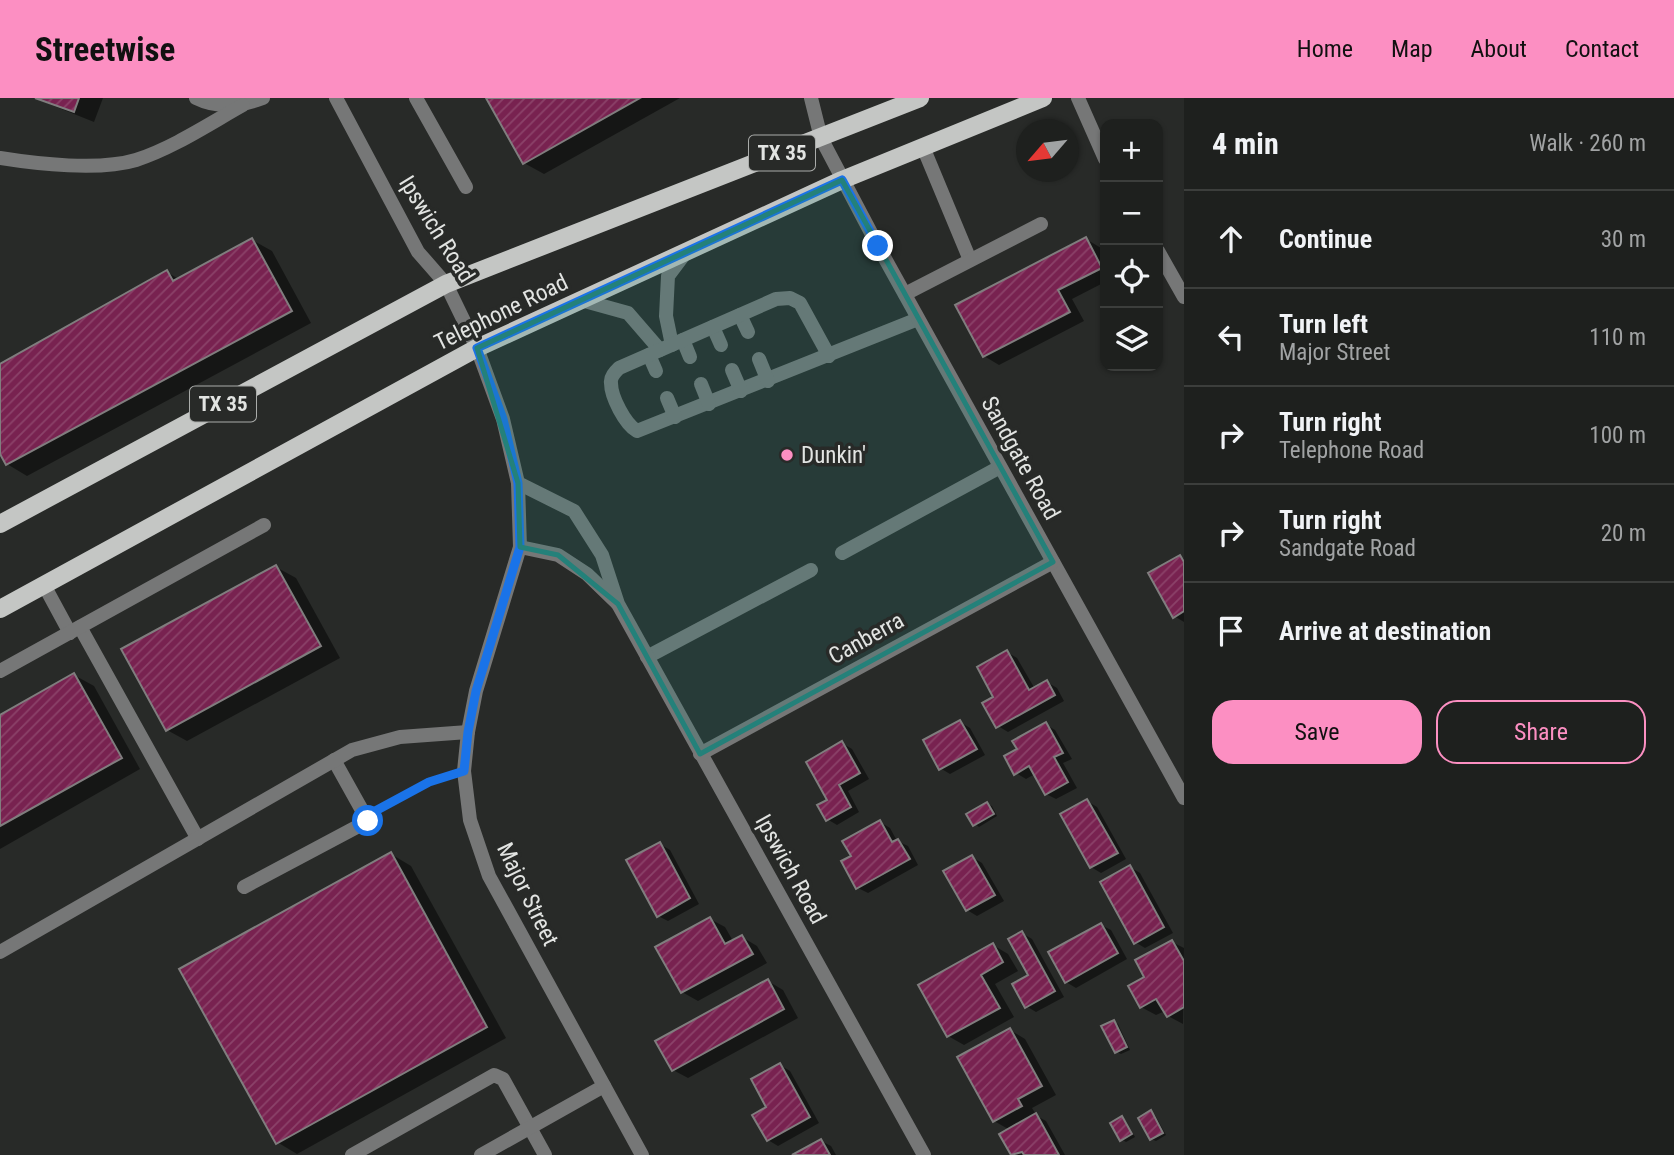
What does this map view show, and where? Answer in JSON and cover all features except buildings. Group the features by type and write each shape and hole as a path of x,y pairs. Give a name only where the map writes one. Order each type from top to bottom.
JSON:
{"main road":[{"name":"Telephone Road","path":"0,524 446,285 920,98"},
{"name":"Telephone Road","path":"0,609 477,348 842,180 1043,98"}],"street":[{"path":"196,98 222,105 243,105"},
{"path":"0,158 57,164 106,164 135,160 203,128 243,105 263,98"},
{"name":"Ipswich Road","path":"336,98 418,252 446,285 477,348"},
{"path":"416,98 466,187"},
{"name":"Sandgate Road","path":"811,98 821,138 842,180 1184,798"},
{"path":"1078,98 1100,148"},
{"path":"923,147 970,260"},
{"path":"905,295 1041,224"},
{"path":"656,372 666,348 668,276 687,252"},
{"path":"1163,260 1184,297"},
{"path":"829,356 800,303 790,299 776,299 618,368 611,383 623,418 637,431 768,381 829,356 918,319"},
{"path":"581,300 628,313 666,348 690,358"},
{"path":"740,315 748,332"},
{"path":"713,327 721,345"},
{"name":"Major Street","path":"477,348 503,419 518,483 520,547 476,691 468,732 464,771 470,820 489,876 642,1155"},
{"path":"759,359 768,381"},
{"path":"732,370 741,391"},
{"path":"701,384 709,404"},
{"path":"667,398 675,417"},
{"path":"842,553 1000,467"},
{"name":"Ipswich Road","path":"518,483 574,511 602,555 618,604 925,1155"},
{"path":"0,671 264,525"},
{"name":"Ipswich Road","path":"520,547 558,555 587,574 618,604"},
{"name":"Canberra","path":"700,754 1053,562"},
{"path":"647,657 811,570"},
{"path":"44,585 74,630 198,839"},
{"path":"0,952 352,750 400,737 468,732"},
{"path":"244,887 368,821 334,760"},
{"path":"352,1155 494,1074 503,1079 545,1155"},
{"path":"481,1155 604,1086"}],"path":[{"path":"366,816 429,782 464,771"}],"highlighted area":[{"path":"842,180 1053,562 700,754 618,604 558,555 520,547 518,483 477,348"}],"place":[{"name":"Dunkin'","path":"787,455"}],"route":[{"path":"368,821 366,816 429,782 464,771 476,691 520,547 518,483 503,419 477,348 842,180 878,246"}]}
